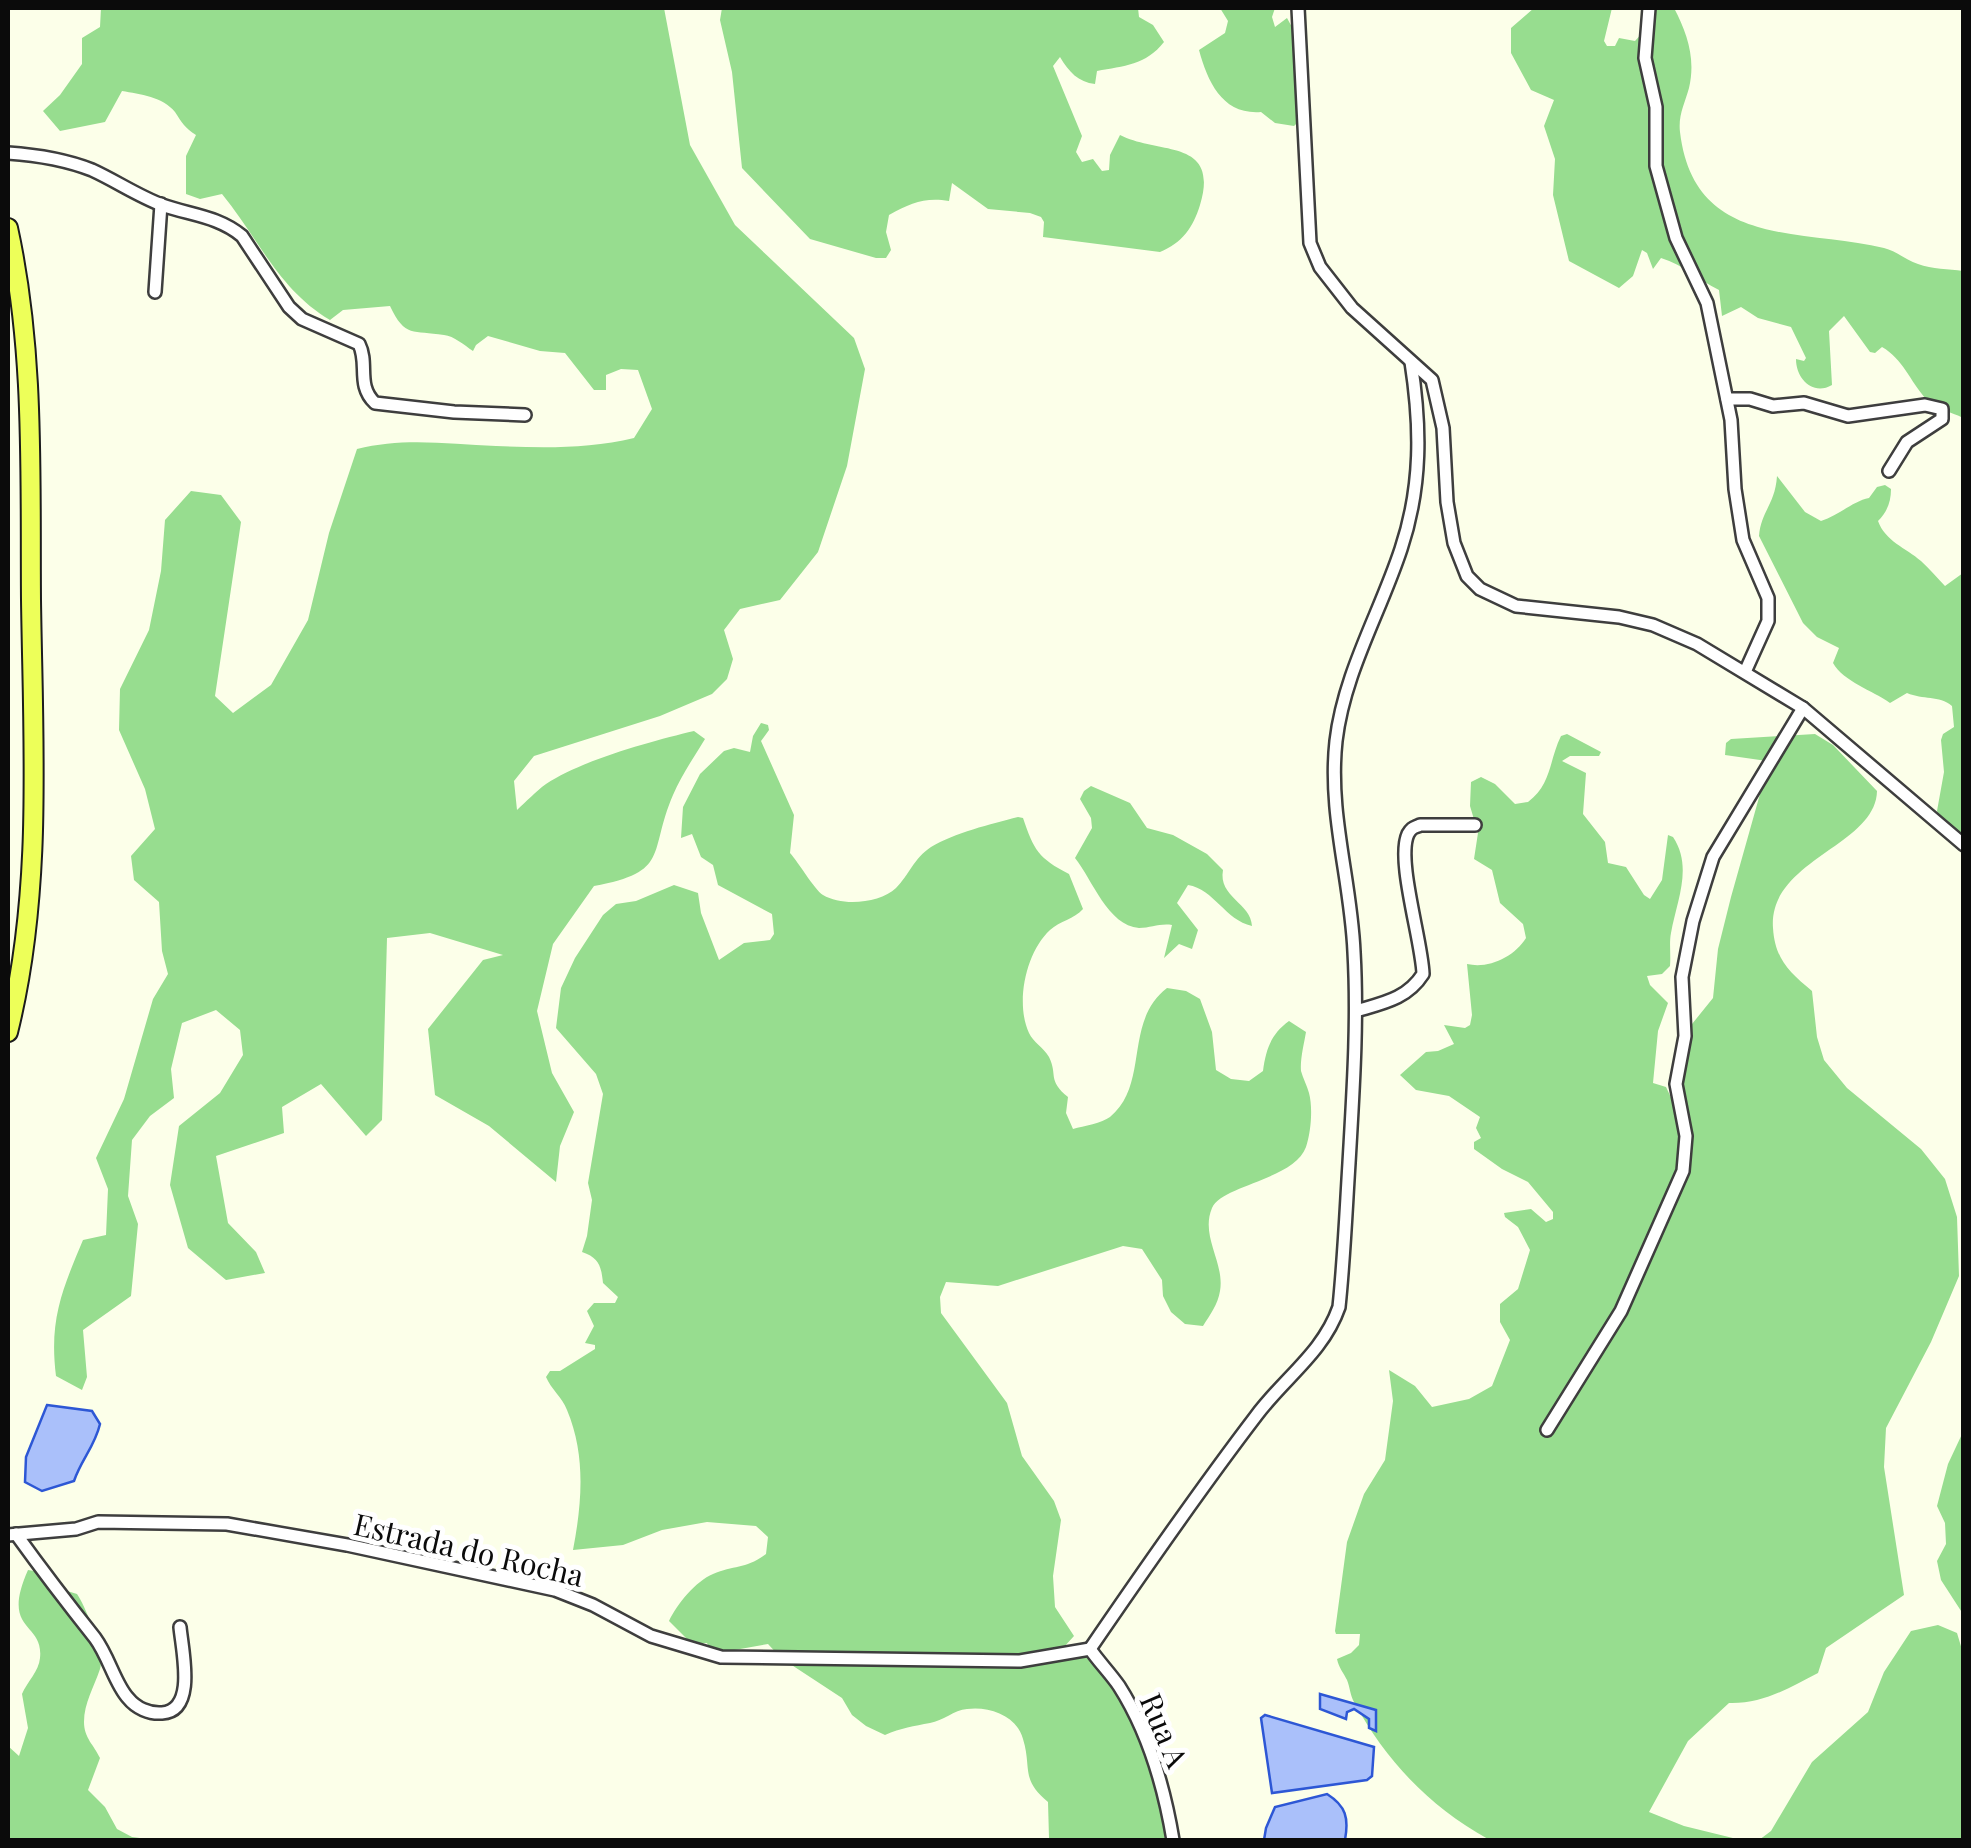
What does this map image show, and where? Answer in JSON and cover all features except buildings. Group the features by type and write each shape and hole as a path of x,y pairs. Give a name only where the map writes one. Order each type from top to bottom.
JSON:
{"main road":[{"path":"8,228 28,375 32,686 29,908 8,1032"}],"street":[{"path":"1298,8 1310,243 1331,284 1352,308 1428,373 1436,389 1454,543 1467,576 1493,598 1516,606 1619,617 1654,625 1697,644 1802,708 1964,845"},
{"path":"1649,8 1645,58 1656,107 1656,166 1676,238 1707,303 1727,399 1743,540 1768,598 1768,621 1745,672"},
{"path":"8,153 58,158 161,204 214,218 234,229 289,307 302,319 360,344 364,387 375,403 525,416"},
{"path":"155,292 161,204"},
{"path":"1090,1649 1219,1463 1264,1405 1324,1340 1333,1324 1341,1286 1356,1011 1354,946 1334,806 1336,739 1352,672 1402,548 1417,482 1419,411 1411,362"},
{"path":"1727,399 1750,399 1773,406 1804,403 1848,416 1924,405 1942,409 1942,419 1907,442 1889,471"},
{"path":"1546,1430 1620,1311 1682,1171 1686,1136 1676,1084 1684,1036 1682,978 1693,921 1713,857 1802,708"},
{"path":"1356,1011 1398,999 1416,986 1423,974 1408,884 1407,836 1412,828 1475,825"},
{"name":"Estrada do Rocha","path":"12,1534 140,1520 269,1530 555,1590 651,1636 721,1658 1020,1660 1090,1649"},
{"path":"12,1534 94,1638 130,1702 150,1713 171,1712 182,1698 180,1627"},
{"name":"Rua A","path":"1090,1649 1118,1686 1156,1763 1173,1840"}],"green space":[{"path":"101,8 664,8 690,145 735,225 854,338 865,369 847,466 818,552 780,600 740,609 724,630 733,659 727,679 712,694 660,716 534,756 514,781 517,810 546,784 598,759 694,731 705,739 676,788 653,857 635,874 594,886 553,944 537,1011 552,1073 574,1112 560,1146 556,1182 489,1126 435,1095 428,1029 483,960 503,955 430,933 387,938 382,1120 366,1136 321,1084 282,1107 284,1133 216,1156 228,1223 256,1252 265,1273 226,1280 188,1248 170,1185 179,1126 220,1093 243,1055 240,1030 216,1010 182,1023 171,1069 174,1098 150,1116 132,1140 128,1196 138,1224 131,1296 83,1330 87,1377 82,1390 56,1376 54,1338 59,1306 83,1240 106,1235 108,1189 96,1158 124,1099 153,999 168,974 162,951 159,902 134,880 131,856 155,829 145,789 119,730 120,689 149,630 161,571 165,520 191,491 221,495 241,522 215,696 233,713 271,685 308,620 329,533 357,449 409,442 531,447 600,444 634,438 652,409 638,370 621,369 606,375 606,390 594,390 565,353 540,351 488,336 473,351 448,336 406,328 390,306 343,310 330,320 296,294 222,194 200,199 186,194 186,156 196,135 158,100 122,91 105,122 60,131 43,111 82,64 82,38 100,27"},
{"path":"722,8 1138,8 1139,17 1153,25 1164,42 1150,56 1097,71 1095,84 1074,75 1060,57 1053,66 1082,136 1076,152 1082,162 1093,159 1102,171 1109,170 1110,155 1120,135 1182,152 1201,169 1204,184 1194,221 1186,234 1160,252 1043,237 1041,217 988,209 952,183 949,201 918,202 889,215 886,232 891,250 886,258 810,239 742,168 732,72 720,20"},
{"path":"1220,8 1275,8 1275,27 1287,18 1293,29 1303,117 1294,126 1275,123 1261,112 1237,108 1219,95 1199,50 1225,33 1228,21"},
{"path":"1534,8 1612,8 1604,41 1607,46 1615,46 1619,38 1635,41 1644,31 1651,8 1674,8 1691,56 1691,77 1680,126 1689,170 1706,197 1729,215 1787,233 1884,248 1923,266 1963,271 1963,418 1930,402 1901,364 1882,347 1870,352 1844,316 1829,331 1832,385 1812,387 1799,373 1796,359 1806,358 1791,327 1758,318 1741,307 1722,316 1719,290 1677,265 1661,258 1653,269 1642,250 1633,276 1619,288 1569,261 1553,195 1555,159 1544,126 1554,100 1531,90 1511,53 1511,28"},
{"path":"1777,476 1805,512 1821,521 1869,498 1877,487 1885,485 1891,489 1890,498 1878,521 1886,534 1945,586 1963,573 1963,836 1940,819 1937,811 1944,772 1941,740 1954,727 1952,706 1907,693 1890,703 1838,670 1833,663 1839,648 1817,637 1803,623 1759,536"},
{"path":"761,723 768,725 769,730 761,741 794,815 790,853 815,887 831,899 851,902 881,897 896,888 931,847 962,833 1018,817 1023,818 1038,852 1069,874 1083,909 1054,927 1035,951 1025,978 1023,1007 1029,1033 1049,1057 1055,1082 1068,1097 1066,1113 1073,1129 1107,1119 1122,1103 1130,1088 1145,1018 1167,988 1186,991 1200,999 1212,1032 1216,1070 1231,1079 1249,1081 1263,1071 1270,1043 1289,1021 1306,1032 1301,1071 1311,1106 1306,1147 1288,1167 1229,1193 1212,1208 1209,1229 1221,1281 1216,1305 1203,1326 1185,1324 1171,1312 1163,1296 1162,1280 1142,1249 1123,1246 998,1286 946,1282 940,1297 941,1313 1007,1403 1022,1456 1054,1501 1061,1520 1053,1576 1055,1607 1074,1636 1063,1648 1104,1668 1127,1701 1173,1840 1049,1838 1048,1802 1030,1780 1020,1731 1001,1714 976,1708 962,1710 935,1722 885,1735 866,1726 852,1715 842,1698 781,1658 768,1644 712,1654 707,1643 692,1644 669,1621 672,1614 707,1577 766,1554 768,1537 756,1526 707,1522 662,1530 623,1545 573,1550 579,1515 580,1462 565,1405 546,1377 550,1371 560,1371 595,1349 595,1345 585,1343 594,1326 587,1311 594,1303 615,1303 618,1297 603,1283 596,1260 582,1252 592,1200 588,1183 603,1094 596,1074 556,1028 561,988 603,915 616,904 636,901 674,885 698,893 701,913 719,960 744,943 770,940 774,934 772,914 718,885 713,865 701,857 692,834 681,838 683,807 700,774 724,751 734,748 750,752"},
{"path":"1567,734 1601,752 1599,756 1570,756 1562,761 1586,773 1583,814 1605,842 1608,863 1626,867 1650,899 1662,880 1668,835 1679,848 1683,872 1670,937 1670,966 1662,974 1647,976 1650,985 1668,1003 1658,1031 1653,1083 1666,1087 1676,1108 1689,1122 1680,1086 1688,1029 1713,998 1718,949 1731,897 1770,770 1767,761 1725,755 1726,743 1731,739 1815,734 1833,745 1877,791 1872,810 1860,826 1787,886 1776,905 1774,939 1785,964 1812,991 1824,1060 1847,1088 1921,1149 1945,1179 1957,1217 1959,1276 1931,1342 1886,1428 1884,1467 1904,1595 1826,1648 1818,1673 1764,1698 1729,1703 1688,1741 1649,1812 1684,1826 1741,1840 1488,1839 1447,1812 1395,1763 1354,1702 1337,1659 1359,1645 1360,1634 1335,1631 1347,1542 1364,1494 1385,1460 1393,1401 1389,1370 1415,1386 1432,1407 1469,1399 1492,1386 1510,1340 1500,1322 1500,1304 1518,1289 1530,1250 1518,1227 1504,1213 1531,1209 1546,1222 1553,1219 1553,1212 1528,1182 1474,1149 1474,1142 1481,1138 1476,1128 1480,1117 1449,1096 1416,1090 1400,1075 1426,1052 1454,1044 1444,1025 1470,1025 1467,964 1484,965 1500,960 1526,938 1523,924 1500,903 1492,870 1474,859 1478,833 1470,806 1471,782 1481,777 1495,784 1515,804 1528,802 1542,787 1561,736"},
{"path":"1091,786 1130,803 1147,828 1173,835 1207,854 1223,870 1225,887 1246,911 1252,926 1234,918 1205,892 1188,885 1177,903 1198,930 1192,949 1179,944 1164,958 1172,925 1139,928 1118,919 1075,858 1092,828 1080,799"},
{"path":"1963,1432 1963,1614 1941,1580 1937,1561 1946,1544 1945,1523 1937,1506 1948,1464"},
{"path":"28,1570 51,1586 77,1594 97,1643 100,1669 87,1702 84,1728 100,1758 88,1790 105,1807 117,1829 132,1837 155,1840 8,1840 8,1746 19,1756 28,1728 22,1694 40,1658 36,1638 25,1624 19,1605"},
{"path":"1938,1625 1957,1633 1963,1653 1963,1840 1759,1840 1771,1831 1812,1762 1868,1712 1884,1672 1911,1631"}],"water":[{"path":"47,1405 92,1411 100,1424 74,1481 42,1491 25,1482 26,1457"},
{"path":"1320,1694 1376,1710 1376,1731 1369,1728 1369,1719 1354,1709 1347,1712 1346,1719 1320,1709"},
{"path":"1265,1715 1374,1747 1372,1776 1367,1780 1272,1793 1261,1718"},
{"path":"1327,1794 1345,1813 1345,1840 1264,1840 1275,1807"}]}
